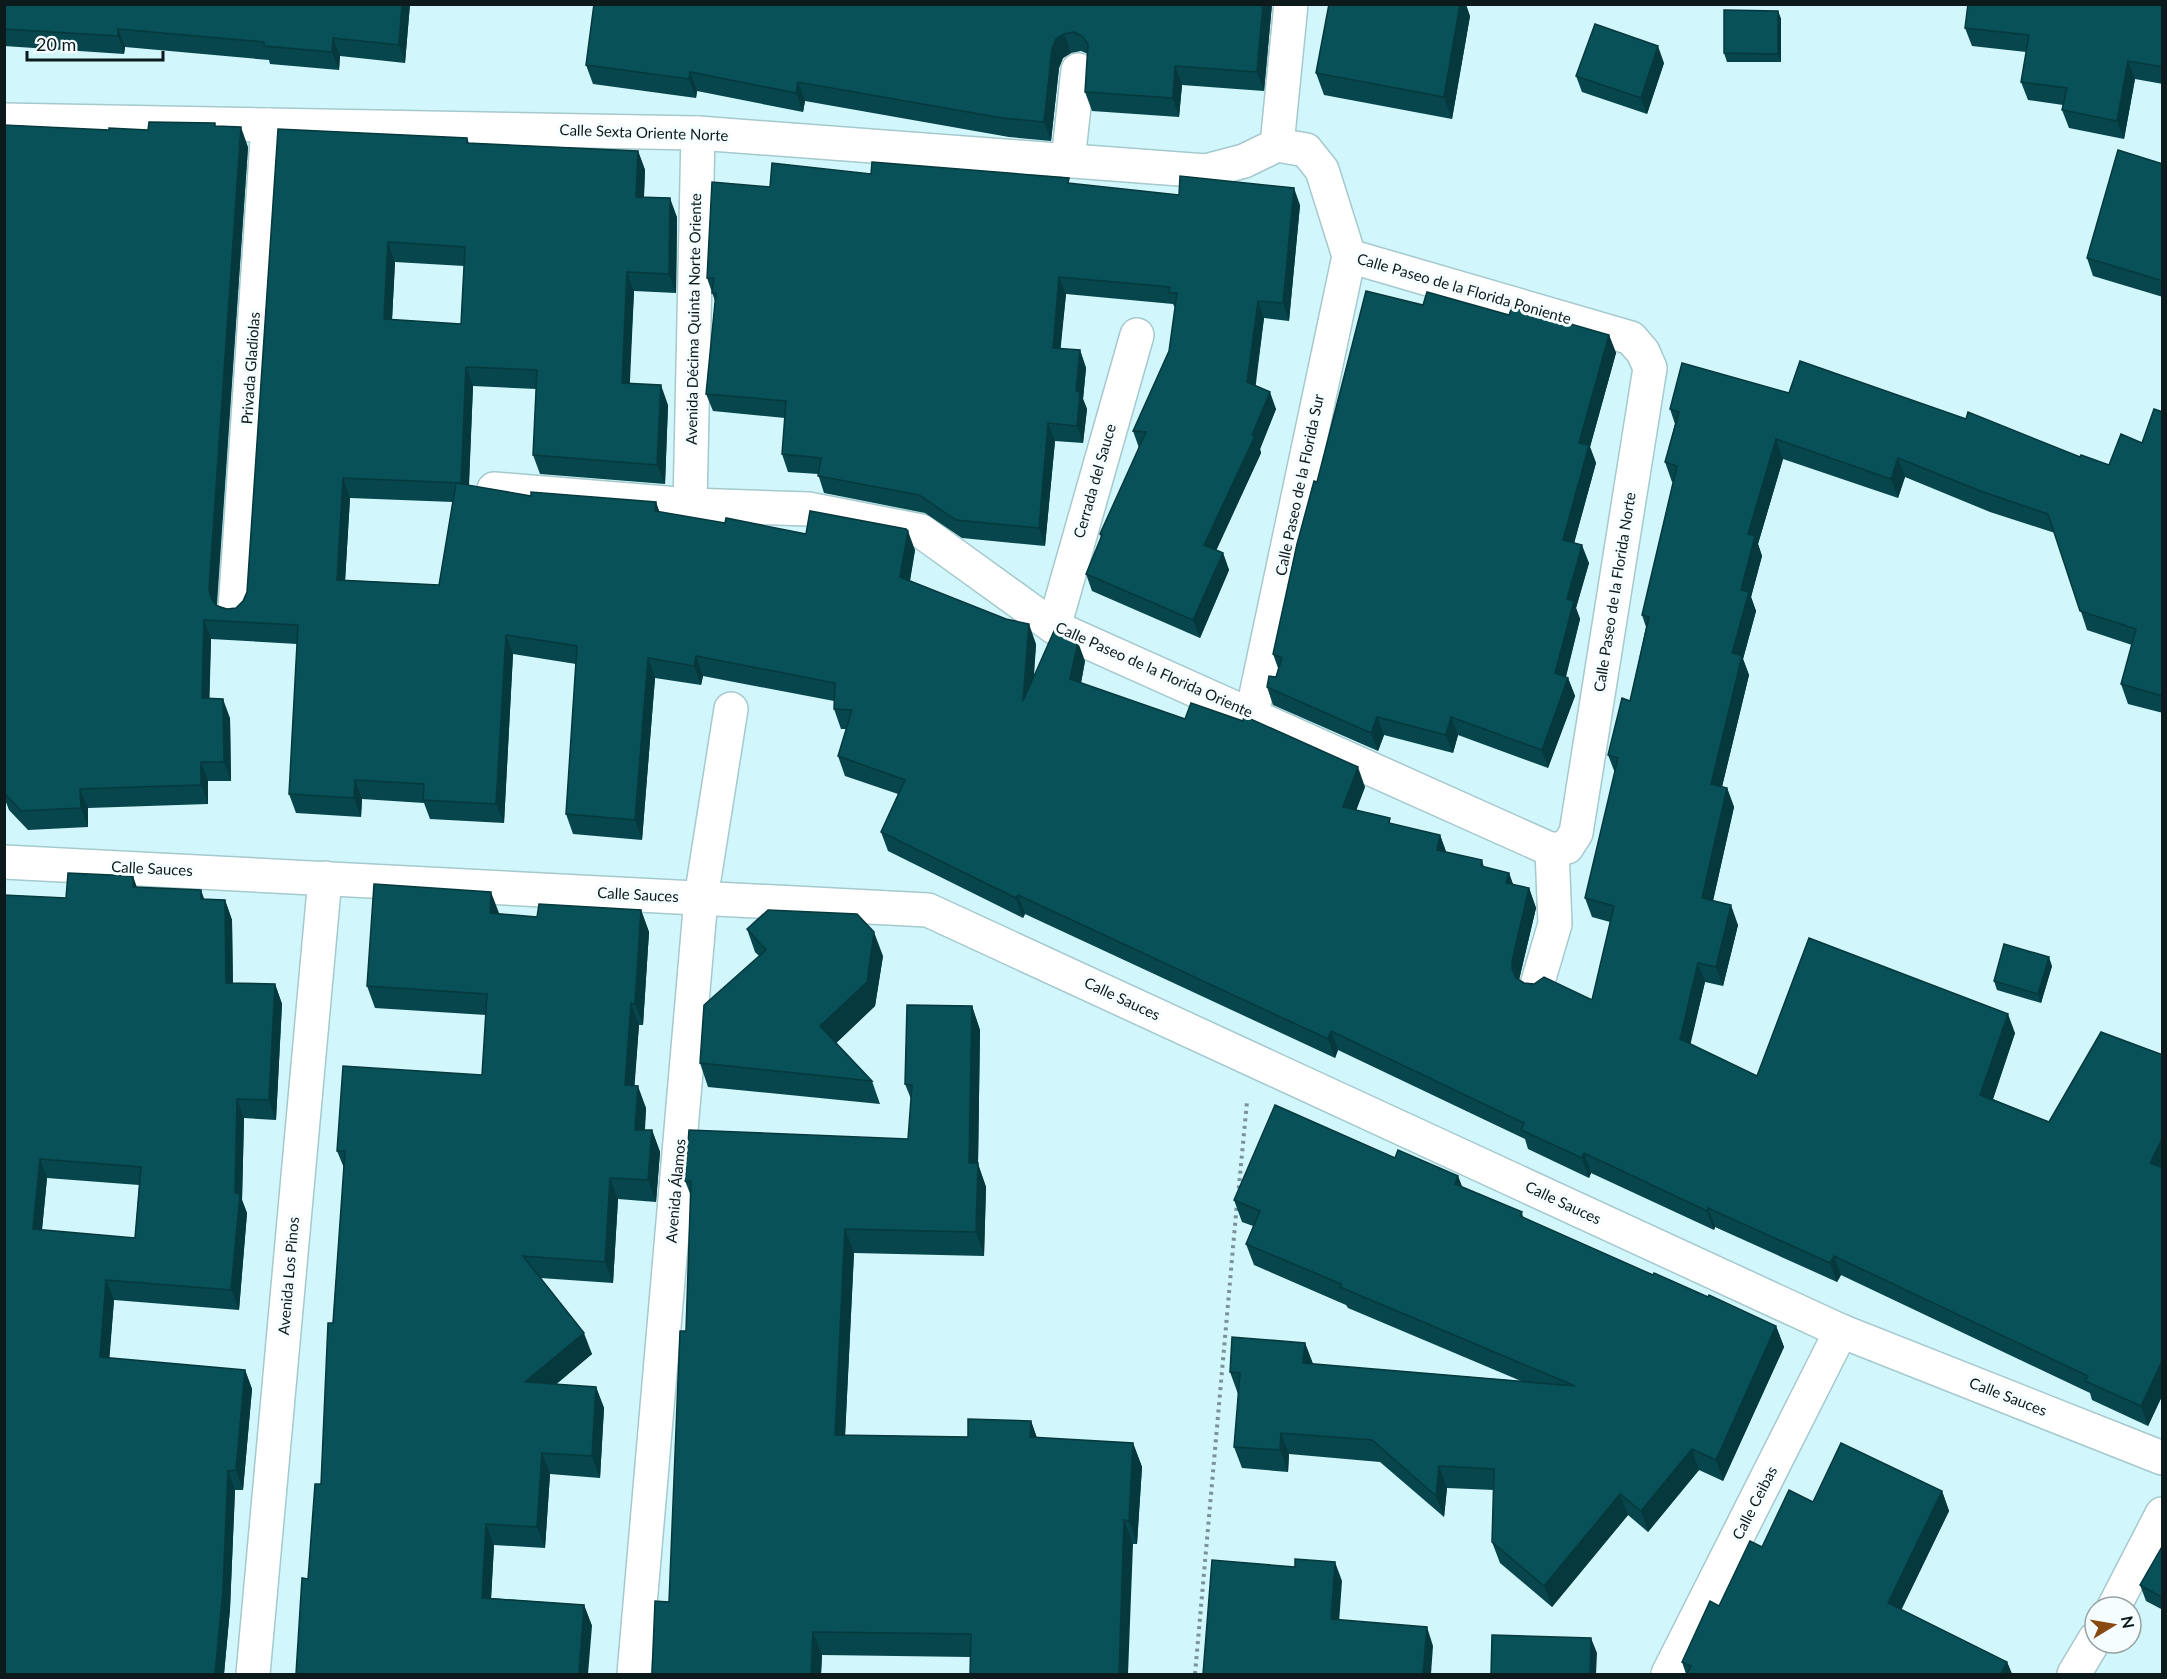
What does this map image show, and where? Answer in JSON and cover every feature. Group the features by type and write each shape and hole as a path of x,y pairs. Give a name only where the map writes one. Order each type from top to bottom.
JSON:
{"street":[{"path":"1277,145 1291,4"},
{"path":"1068,161 1078,70"},
{"name":"Calle Sexta Oriente Norte","path":"4,120 698,133 1206,171 1244,161 1277,145"},
{"name":"Privada Gladiolas","path":"235,610 268,125"},
{"name":"Avenida Décima Quinta Norte Oriente","path":"690,505 698,133"},
{"name":"Calle Paseo de la Florida Poniente","path":"1277,145 1306,150 1322,170 1349,256 1631,338 1643,352"},
{"name":"Calle Paseo de la Florida Sur","path":"1252,714 1349,256"},
{"name":"Cerrada del Sauce","path":"1054,627 1137,335"},
{"name":"Calle Paseo de la Florida Norte","path":"1537,985 1556,924 1564,842 1650,368 1643,352"},
{"name":"Calle Paseo de la Florida Oriente","path":"494,489 690,505 808,509 921,531 1054,627 1252,714 1564,842"},
{"name":"Avenida Álamos","path":"634,1674 701,898 731,710"},
{"name":"Calle Sauces","path":"4,862 928,910 1842,1331 2163,1458"},
{"name":"Avenida Los Pinos","path":"253,1674 325,878"},
{"name":"Calle Ceibas","path":"1668,1674 1842,1331"},
{"path":"2120,1595 2163,1514"},
{"path":"2074,1674 2085,1655"}],"path":[{"path":"1195,1674 1251,1058"}],"building":[{"path":"4,4 402,4 399,45 333,38 332,52 264,46 264,42 118,29 118,36 4,29"},
{"path":"594,4 1263,4 1257,72 1175,66 1173,98 1085,92 1088,44 1082,36 1074,32 1064,34 1056,39 1052,49 1044,122 1002,118 798,82 796,93 690,72 689,79 586,65"},
{"path":"1329,4 1460,4 1444,97 1316,73"},
{"path":"1968,4 2163,4 2163,67 2128,61 2117,121 2062,110 2067,88 2021,82 2029,35 1965,28"},
{"path":"1724,10 1778,11 1778,54 1724,53"},
{"path":"1595,24 1658,46 1641,98 1576,76"},
{"path":"149,122 215,123 215,126 241,127 209,589 211,598 217,606 227,609 236,608 243,601 247,592 278,129 467,138 467,143 638,151 636,197 670,198 669,274 627,272 622,383 661,385 657,465 533,455 537,370 466,367 461,483 343,478 337,580 439,585 456,483 531,496 531,492 656,502 655,511 725,523 726,518 806,534 810,511 906,529 908,531 900,577 1006,619 1029,624 1023,701 1054,631 1078,642 1070,679 1185,719 1191,703 1243,721 1244,716 1358,767 1343,807 1390,818 1389,823 1440,835 1437,850 1482,860 1481,866 1509,873 1506,883 1529,888 1512,961 1512,969 1516,978 1524,983 1534,984 1544,977 1592,1000 1614,906 1585,898 1618,758 1608,755 1622,698 1630,701 1649,617 1642,615 1677,466 1665,462 1679,412 1670,409 1682,363 1789,393 1800,361 1966,419 1968,412 2080,457 2081,455 2109,465 2121,434 2142,443 2154,409 2163,412 2163,696 2121,684 2136,629 2080,611 2048,514 1983,492 1898,458 1891,479 1776,439 1748,534 1755,536 1741,590 1749,592 1732,653 1742,656 1711,784 1727,788 1702,898 1731,905 1716,967 1698,963 1680,1039 1757,1076 1809,938 2008,1014 1980,1095 2049,1122 2101,1032 2163,1055 2163,1137 2150,1163 2163,1168 2163,1359 2141,1406 2085,1381 2088,1376 1834,1256 1830,1263 1708,1208 1707,1211 1584,1153 1582,1158 1521,1130 1524,1123 1331,1031 1328,1039 1018,895 1016,898 881,832 905,780 838,756 852,710 834,709 835,683 696,656 694,666 648,658 635,820 566,814 577,646 506,635 496,804 423,800 424,784 355,780 354,798 289,794 298,625 204,620 202,698 223,699 224,762 201,762 201,785 80,789 81,808 21,811 4,793 4,125 148,130","holes":["388,242 465,247 461,324 384,319"]},
{"path":"2118,150 2163,164 2163,281 2087,258"},
{"path":"872,162 1069,178 1068,183 1179,195 1180,176 1294,188 1283,303 1258,301 1247,382 1270,392 1252,435 1255,436 1204,545 1223,553 1193,620 1086,574 1102,535 1100,534 1146,432 1133,431 1169,351 1177,293 1169,293 1170,287 1059,277 1053,348 1080,350 1076,391 1080,392 1077,426 1048,423 1039,528 956,520 919,495 818,476 821,458 782,454 786,401 706,394 716,293 712,293 714,278 707,278 712,182 770,187 772,163 871,174"},
{"path":"1366,291 1423,305 1427,292 1509,315 1512,307 1609,335 1579,443 1589,445 1563,540 1582,545 1567,599 1574,601 1555,673 1568,678 1542,750 1451,717 1446,735 1377,717 1371,733 1267,687 1269,676 1276,677 1282,658 1273,654 1297,544 1314,481 1317,482"},
{"path":"68,873 133,876 133,887 201,890 201,899 225,900 226,983 275,984 269,1100 237,1099 235,1193 240,1194 231,1290 106,1280 100,1357 245,1370 236,1470 228,1471 223,1589 215,1674 4,1674 4,895 66,898","holes":["40,1159 141,1167 135,1238 33,1229"]},
{"path":"374,884 491,892 490,913 537,917 539,904 641,910 635,1004 631,1003 625,1085 638,1086 635,1130 652,1130 648,1180 610,1178 605,1262 523,1256 584,1333 525,1382 596,1387 592,1456 542,1453 537,1527 486,1524 482,1598 584,1605 579,1674 296,1674 302,1578 308,1579 315,1484 321,1484 328,1323 333,1323 345,1151 337,1151 343,1066 482,1075 487,994 367,986"},
{"path":"768,910 857,914 874,932 867,982 820,1026 872,1081 700,1063 704,1005 766,950 747,929"},
{"path":"2004,944 2049,957 2038,994 1994,981"},
{"path":"907,1005 972,1006 969,1163 978,1163 976,1232 845,1229 835,1435 968,1437 968,1419 1031,1421 1030,1437 1133,1443 1129,1521 1124,1520 1119,1674 970,1674 971,1634 813,1632 811,1674 652,1674 655,1601 669,1602 680,1331 686,1331 691,1181 685,1181 689,1130 908,1139 912,1085 905,1084"},
{"path":"1275,1105 1395,1158 1398,1150 1458,1176 1455,1184 1522,1212 1520,1216 1653,1275 1654,1273 1708,1297 1709,1295 1776,1326 1716,1460 1692,1449 1641,1511 1620,1494 1544,1586 1492,1542 1494,1469 1439,1466 1436,1496 1372,1440 1281,1433 1280,1450 1234,1447 1240,1373 1230,1372 1232,1337 1305,1343 1303,1363 1575,1386 1340,1287 1341,1284 1246,1244 1260,1211 1234,1200"},
{"path":"1841,1443 1942,1491 1888,1603 2007,1662 2001,1674 1687,1674 1691,1666 1682,1662 1710,1601 1719,1606 1750,1541 1762,1547 1789,1490 1813,1502"},
{"path":"2163,1545 2163,1598 2140,1585"},
{"path":"1295,1559 1335,1562 1331,1619 1427,1627 1423,1674 1203,1674 1212,1560 1295,1567"},
{"path":"1492,1635 1591,1638 1590,1674 1491,1674"}]}
